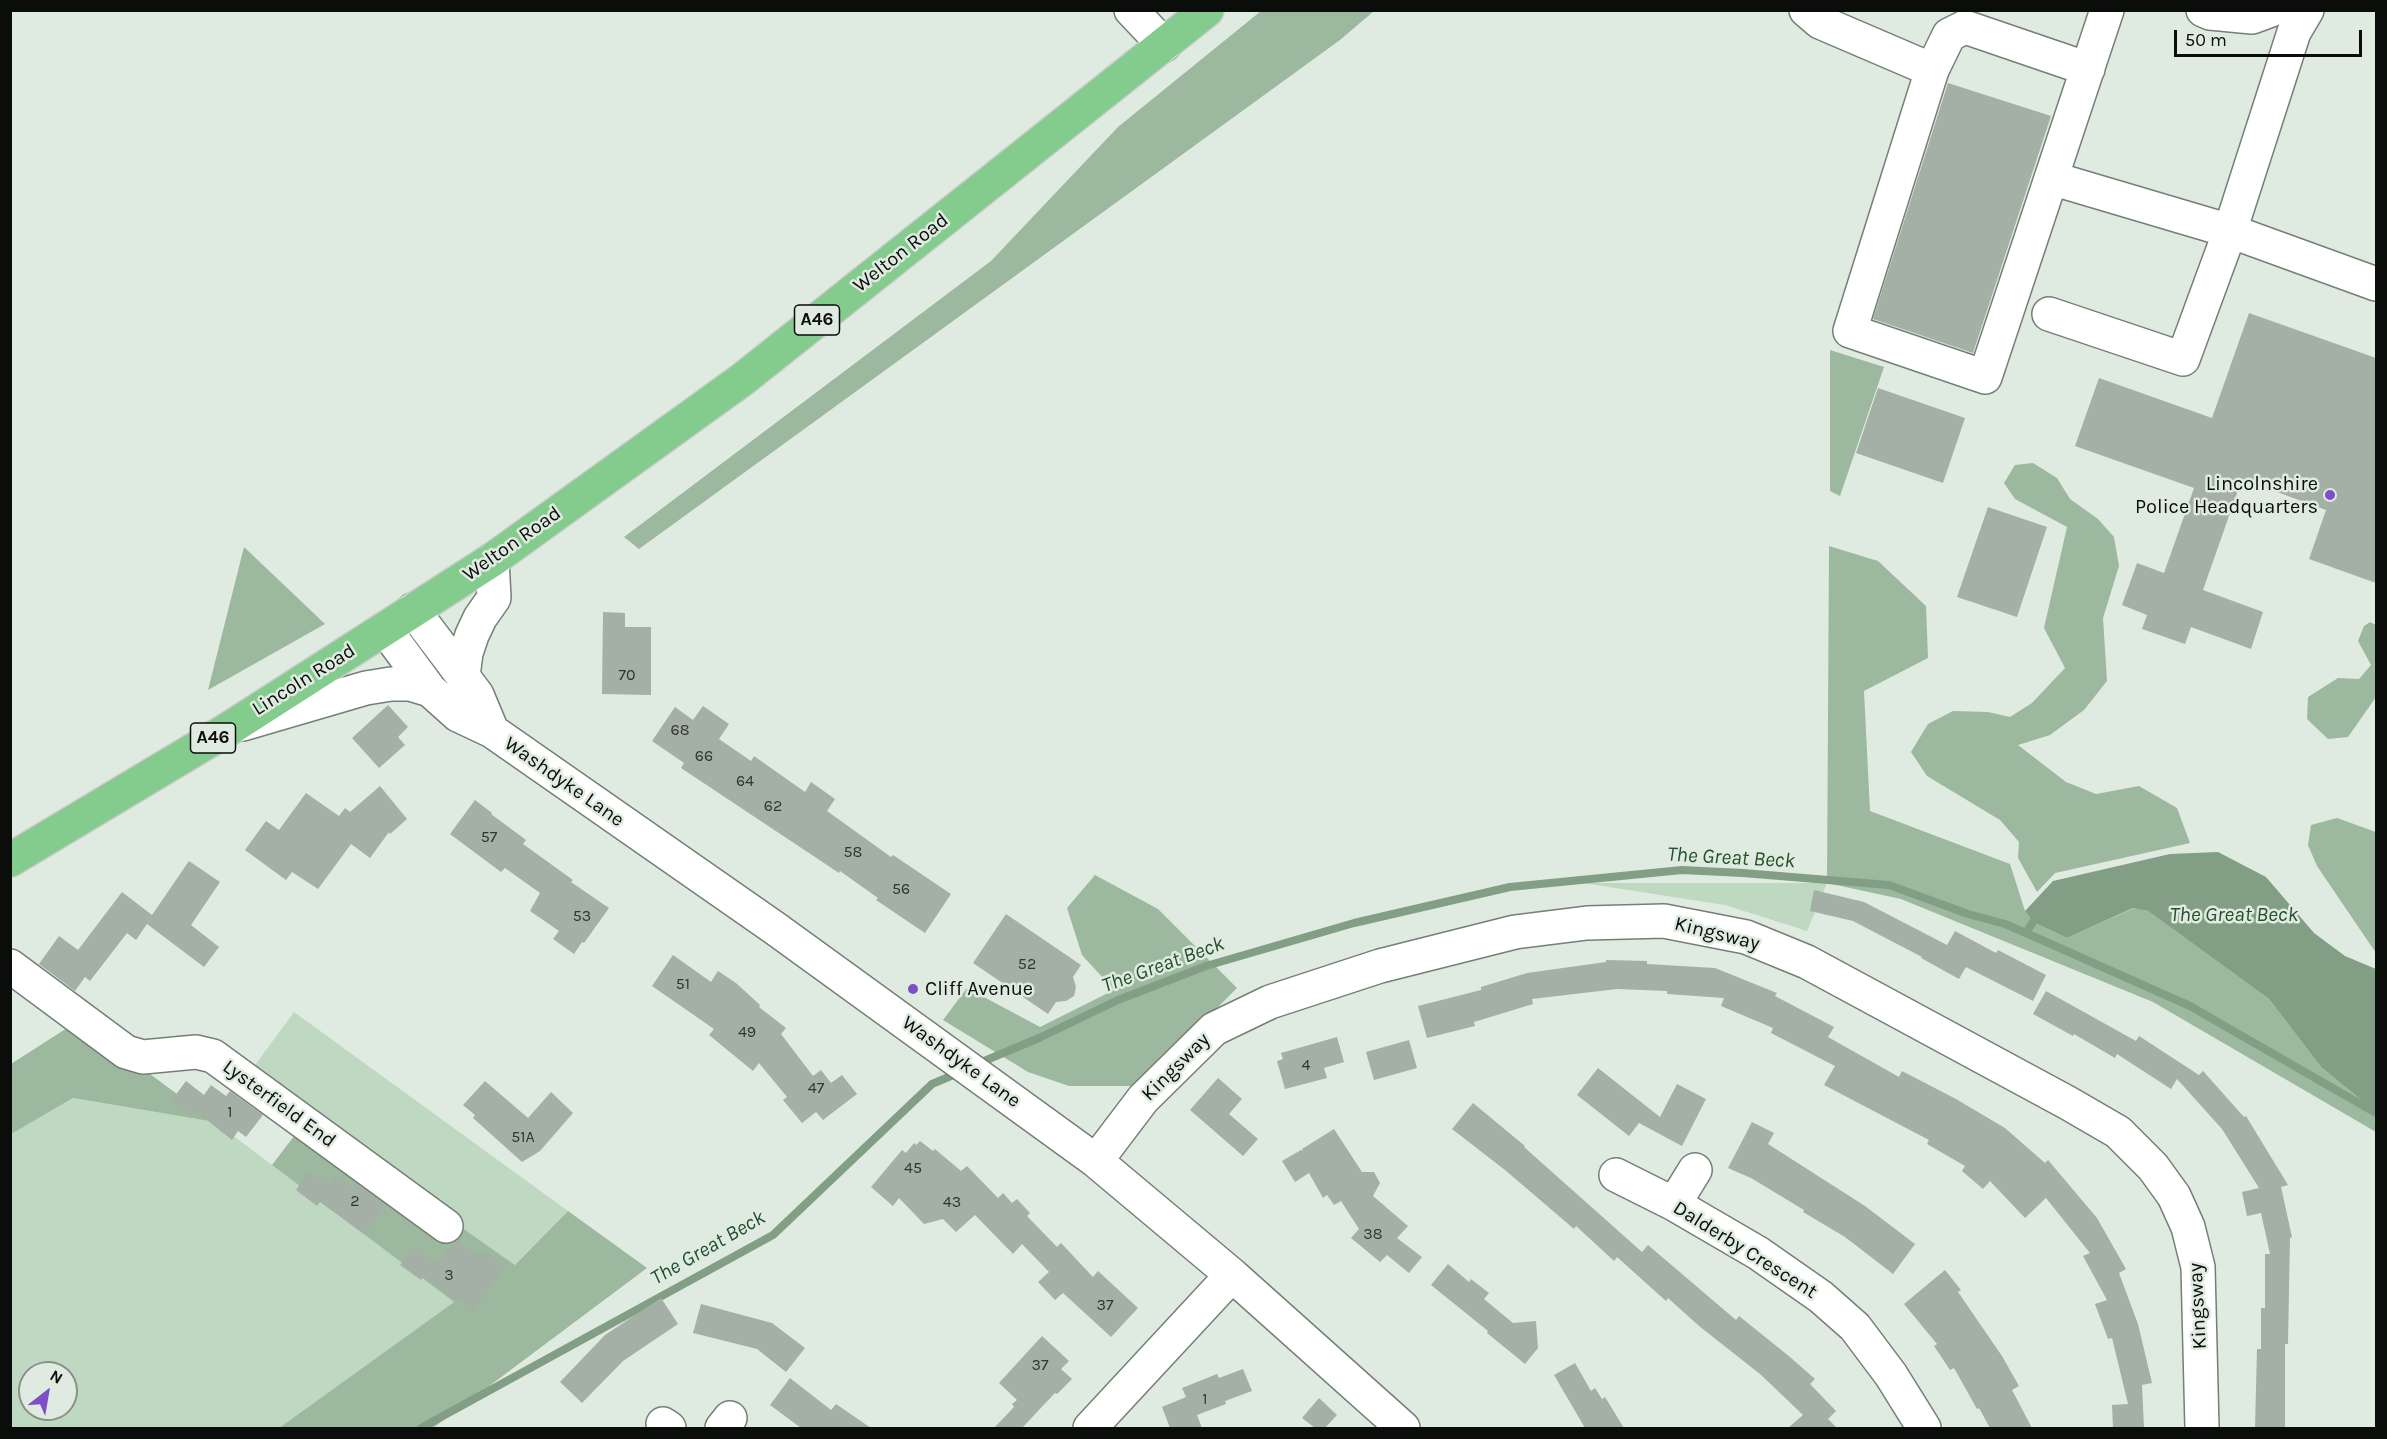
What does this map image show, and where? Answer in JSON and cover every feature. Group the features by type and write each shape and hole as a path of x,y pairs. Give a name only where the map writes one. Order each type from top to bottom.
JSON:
{"highway":[{"name":"Welton Road","path":"413,610 492,560 743,379 1207,10"},
{"name":"Lincoln Road","path":"10,860 227,729 413,610"}],"street":[{"path":"1131,10 1164,45"},
{"path":"1806,10 1820,22 1932,70"},
{"path":"2088,69 1965,27 1949,35 1932,70 1850,331 1985,378 2088,69 2107,10"},
{"path":"2203,10 2210,13 2252,16 2271,10"},
{"path":"2049,314 2183,359 2230,231 2294,32 2307,10"},
{"path":"2051,178 2230,231 2376,284"},
{"path":"463,676 466,653 472,635 480,618 494,598 492,560"},
{"name":"Washdyke Lane","path":"413,610 477,695 492,732"},
{"name":"Washdyke Lane","path":"385,630 430,690 458,715 492,732 982,1076 1096,1161 1232,1275 1403,1428"},
{"path":"227,729 366,688 410,684 430,690"},
{"name":"Kingsway","path":"1096,1161 1143,1099 1214,1029 1269,1002 1380,966 1515,932 1587,923 1664,921 1746,937 1807,962 2068,1103 2118,1132 2153,1167 2174,1196 2188,1227 2198,1267 2202,1428"},
{"name":"Lysterfield End","path":"10,966 126,1052 143,1057 196,1052 213,1056 446,1226"},
{"path":"1674,1204 1695,1170"},
{"name":"Dalderby Crescent","path":"1616,1175 1674,1204 1758,1253 1830,1305 1855,1328 1891,1375 1924,1428"},
{"path":"1090,1428 1232,1275"}],"shaded area":[{"path":"1261,11 1374,11 1340,40 639,549 624,537 991,261 1118,127"},
{"path":"1830,350 1884,367 1840,496 1830,491"},
{"path":"2033,463 2057,478 2070,499 2098,519 2114,537 2119,566 2103,618 2107,681 2084,710 2050,735 2018,745 2066,782 2096,794 2139,786 2177,808 2190,843 2055,873 2037,892 2018,858 2019,842 2000,820 1927,776 1911,752 1928,724 1953,711 1988,712 2010,717 2032,703 2065,668 2044,628 2067,527 2015,499 2004,483 2015,465"},
{"path":"1829,546 1878,561 1926,606 1928,658 1864,691 1870,811 2010,864 2025,911 2033,922 2067,938 2134,908 2148,911 2269,999 2321,1067 2376,1112 2376,1132 2153,1002 1901,899 1827,883"},
{"path":"244,547 325,624 208,690"},
{"path":"2370,622 2376,625 2376,697 2348,737 2328,739 2307,719 2308,697 2338,678 2359,679 2371,665 2358,641 2364,626"},
{"path":"2337,818 2376,832 2376,953 2317,866 2308,845 2311,825"},
{"path":"1095,875 1158,909 1237,988 1139,1086 1069,1086 1028,1072 943,1020 967,988 1040,1027 1114,990 1082,955 1067,908"},
{"path":"1583,883 1827,883 1807,931 1725,905"},
{"path":"294,1012 568,1211 515,1265 307,1119 250,1072"},
{"path":"78,1021 215,1122 73,1098 11,1134 11,1064"},
{"path":"73,1098 215,1122 454,1302 279,1428 11,1428 10,1134"},
{"path":"307,1119 515,1265 568,1211 647,1268 433,1428 279,1428 454,1302 272,1165"}],"water":[{"name":"The Great Beck","path":"2218,852 2266,877 2314,933 2345,956 2376,969 2376,1112 2321,1067 2269,999 2148,911 2133,908 2067,938 2033,922 2025,911 2053,881 2170,854"}],"building":[{"path":"1948,83 2051,116 1973,353 1873,319"},
{"name":"Lincolnshire Police Headquarters","path":"2249,313 2376,358 2376,583 2309,559 2326,510 2242,479 2203,590 2263,612 2251,649 2191,627 2185,644 2142,629 2147,615 2122,605 2137,563 2164,573 2194,488 2075,446 2099,378 2212,418"},
{"path":"1878,388 1965,418 1943,483 1856,453"},
{"path":"1988,507 2047,527 2017,617 1957,597"},
{"path":"603,612 625,613 625,627 651,627 651,695 602,694"},
{"path":"388,705 408,727 398,737 405,745 379,768 352,738"},
{"path":"703,706 729,724 719,739 751,761 754,756 805,792 811,782 835,799 827,811 891,857 893,855 951,894 925,933 876,900 878,898 840,871 839,873 681,768 684,763 652,741 675,707 693,720"},
{"path":"380,786 407,819 390,834 389,832 370,858 351,844 318,889 292,872 286,880 245,850 266,821 279,830 306,793 339,816 345,808 350,812"},
{"path":"475,800 526,840 523,844 573,880 571,882 609,908 574,954 553,939 559,931 530,911 540,893 505,868 501,872 450,834"},
{"path":"189,861 220,882 191,925 219,947 204,967 147,924 136,940 127,933 90,981 85,977 75,991 39,964 59,936 78,950 122,892 152,915"},
{"path":"1814,890 1864,902 1947,945 1955,931 1996,953 1998,950 2046,975 2033,1001 1966,967 1959,979 1853,921 1810,911"},
{"path":"1006,914 1081,965 1073,977 1076,987 1074,996 1066,1001 1056,1002 1048,1014 973,963"},
{"path":"673,955 711,982 718,971 736,983 760,1005 759,1007 786,1028 781,1034 813,1076 821,1070 831,1083 842,1075 857,1094 823,1120 816,1112 802,1123 783,1100 787,1097 759,1063 753,1071 709,1035 714,1029 652,986"},
{"path":"1606,960 1647,961 1647,964 1715,968 1777,993 1775,996 1834,1027 1828,1037 1899,1077 1902,1071 1956,1099 2005,1128 2045,1163 2048,1160 2097,1218 2126,1269 2119,1273 2138,1324 2152,1383 2142,1385 2144,1428 2113,1428 2112,1405 2128,1404 2112,1338 2108,1339 2095,1304 2107,1300 2083,1256 2090,1253 2046,1198 2025,1218 1990,1181 1983,1189 1962,1171 1965,1166 1927,1144 1929,1140 1824,1085 1835,1066 1771,1033 1773,1028 1721,1006 1724,998 1667,994 1667,991 1617,989 1532,999 1533,1004 1474,1022 1475,1026 1427,1038 1418,1006 1481,990 1481,987 1527,973 1606,962"},
{"path":"2046,991 2136,1041 2139,1036 2199,1075 2203,1071 2244,1117 2246,1116 2288,1185 2281,1187 2292,1237 2290,1238 2288,1344 2285,1344 2285,1428 2255,1428 2257,1349 2261,1349 2261,1308 2265,1308 2265,1254 2270,1254 2261,1213 2247,1216 2242,1192 2259,1188 2222,1129 2177,1079 2171,1089 2117,1054 2115,1058 2033,1014"},
{"path":"1337,1037 1344,1062 1324,1068 1327,1078 1285,1089 1277,1061 1283,1059 1281,1053"},
{"path":"1409,1040 1417,1068 1374,1080 1366,1052"},
{"path":"1598,1068 1660,1117 1677,1084 1706,1099 1682,1146 1639,1123 1629,1136 1577,1095"},
{"path":"1218,1078 1242,1099 1229,1114 1258,1139 1243,1156 1190,1110"},
{"path":"186,1081 204,1095 211,1085 226,1096 230,1091 263,1115 246,1137 238,1131 232,1140 196,1111 192,1115 172,1100"},
{"path":"485,1081 528,1118 551,1092 573,1113 540,1151 522,1162 473,1118 475,1115 463,1105"},
{"path":"1473,1103 1525,1146 1642,1252 1648,1245 1736,1320 1739,1316 1815,1379 1810,1384 1836,1411 1828,1419 1837,1428 1788,1428 1803,1415 1760,1374 1699,1326 1668,1298 1666,1301 1617,1257 1614,1261 1576,1226 1574,1229 1505,1170 1452,1129"},
{"path":"1752,1122 1774,1133 1768,1144 1865,1206 1915,1244 1893,1274 1845,1237 1803,1212 1804,1210 1751,1178 1728,1168"},
{"path":"1334,1129 1362,1172 1374,1172 1380,1183 1373,1196 1408,1226 1397,1238 1422,1257 1409,1273 1387,1255 1380,1262 1351,1238 1359,1229 1341,1201 1334,1205 1327,1195 1323,1198 1309,1173 1295,1182 1282,1161 1303,1151 1302,1149"},
{"path":"920,1141 933,1151 935,1149 961,1171 967,1166 998,1198 1003,1193 1012,1203 1017,1199 1030,1213 1027,1216 1057,1247 1061,1243 1093,1277 1098,1271 1138,1308 1111,1337 1063,1293 1055,1300 1038,1282 1049,1272 1022,1244 1013,1254 975,1215 956,1232 943,1219 924,1224 899,1198 893,1206 871,1187 902,1150 906,1153 914,1143 916,1145"},
{"path":"309,1171 327,1185 335,1175 354,1189 358,1185 386,1205 364,1234 320,1202 317,1206 296,1190"},
{"path":"457,1240 480,1257 484,1251 505,1266 474,1310 457,1298 456,1300 424,1276 421,1280 400,1265 414,1246 438,1263"},
{"path":"1448,1264 1469,1282 1471,1279 1489,1293 1484,1299 1513,1323 1536,1321 1538,1348 1525,1364 1431,1285"},
{"path":"1945,1270 1961,1290 1958,1292 2002,1356 2019,1386 2012,1390 2032,1428 1990,1428 1954,1368 1950,1370 1934,1346 1937,1344 1904,1304"},
{"path":"661,1298 678,1324 623,1361 582,1403 560,1382 605,1335"},
{"path":"701,1304 772,1323 805,1348 786,1372 757,1349 693,1333"},
{"path":"1042,1336 1069,1361 1061,1369 1072,1379 1057,1394 1055,1393 1022,1428 994,1428 1014,1407 1012,1404 1017,1400 999,1383"},
{"path":"1575,1363 1591,1391 1595,1388 1602,1399 1605,1397 1624,1428 1585,1428 1554,1375"},
{"path":"1243,1369 1252,1391 1197,1415 1202,1428 1170,1428 1162,1407 1186,1397 1182,1388 1217,1374 1219,1378"},
{"path":"790,1378 831,1410 836,1404 871,1428 801,1428 770,1405"},
{"path":"1319,1398 1337,1415 1325,1428 1315,1428 1302,1418"}],"waterway":[{"name":"The Great Beck","path":"977,1064 1039,1038 1118,1000 1206,966 1354,923 1510,887 1682,870 1743,873 1889,885 2026,933 2033,922"},
{"name":"The Great Beck","path":"2026,933 2190,1006 2376,1113"},
{"name":"The Great Beck","path":"421,1428 773,1235 932,1084 958,1073"}],"place":[{"name":"Lincolnshire Police Headquarters","path":"2330,495"},
{"name":"Cliff Avenue","path":"913,989"}]}
